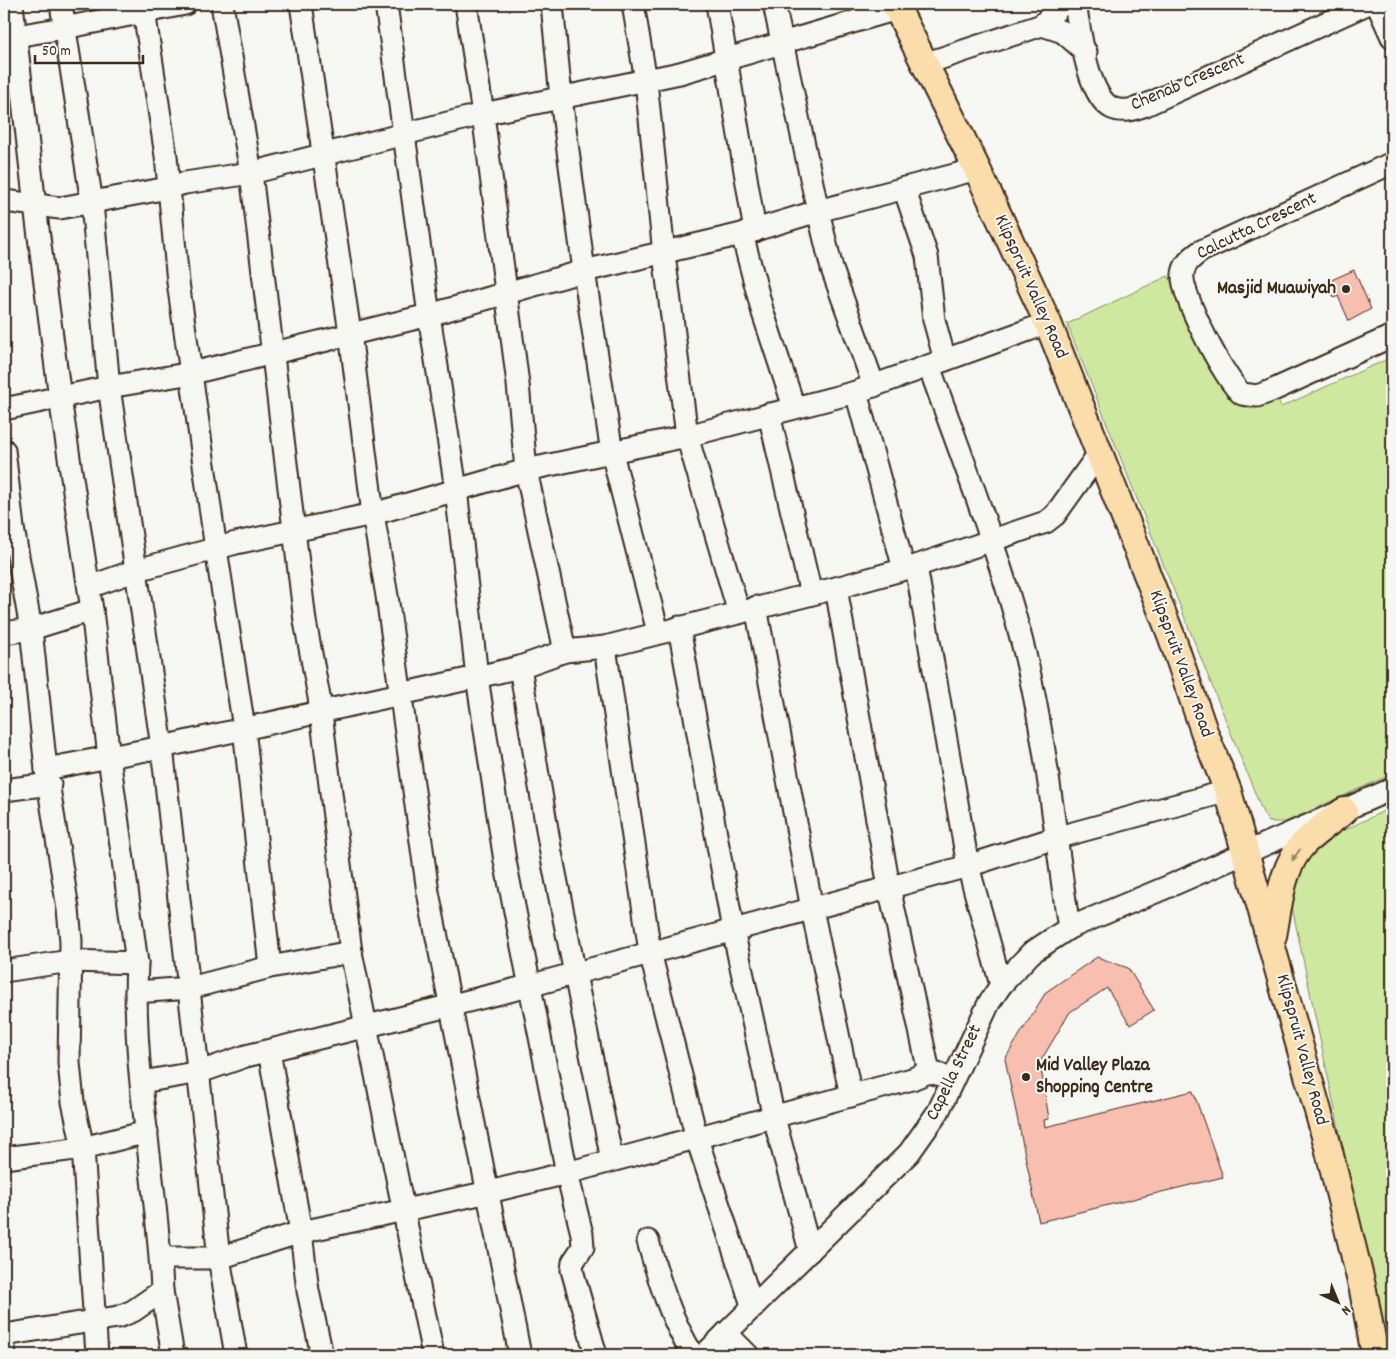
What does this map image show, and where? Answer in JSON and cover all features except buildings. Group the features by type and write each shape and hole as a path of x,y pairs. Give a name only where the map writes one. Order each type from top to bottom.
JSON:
{"main road":[{"name":"Klipspruit Valley Road","path":"896,6 977,169 1048,323 1100,452 1228,791 1272,941 1348,1225 1376,1355"},
{"path":"1272,941 1282,886 1290,864 1304,843 1344,810"}],"street":[{"path":"12,4 10,36 35,206 60,398 89,587 109,757 137,963 136,992 142,1082 162,1258 162,1291 174,1355"},
{"path":"61,4 92,203 109,387 162,747 200,1072 219,1258 236,1355"},
{"path":"10,36 64,28 144,8 185,4"},
{"path":"222,4 251,173 305,621 320,712 351,952 434,1355"},
{"path":"301,4 350,333 373,514 401,693 428,892 520,1355"},
{"path":"386,4 429,315 456,489 477,677 505,861 567,1173 583,1242 582,1251 573,1262 572,1270 596,1355"},
{"path":"466,4 483,114 518,384 526,470 565,651"},
{"path":"552,4 561,98 584,271 612,453 658,632"},
{"path":"633,4 646,81 664,254 687,436 748,610 851,1096"},
{"path":"717,4 727,59 749,233 763,313 794,407"},
{"path":"774,4 784,43 818,211 910,567 968,866 1001,985"},
{"path":"924,64 1042,25 1062,4"},
{"name":"Chenab Crescent","path":"1075,4 1097,94 1112,108 1130,110 1146,105 1367,4"},
{"path":"1377,4 1392,37"},
{"path":"4,201 56,208 92,203 186,183 251,173 483,114 646,81 784,43 896,6"},
{"path":"144,8 166,156 178,282 244,728 270,967"},
{"path":"1042,25 1063,32 1086,52"},
{"name":"Calcutta Crescent","path":"1392,162 1201,251 1187,263 1182,275 1190,305 1227,377 1242,394 1257,396 1271,391 1392,336"},
{"path":"4,409 109,387 192,373 429,315 584,271 749,233 818,211 977,169"},
{"path":"904,188 927,256 937,363 1025,653 1040,726 1069,928"},
{"path":"89,587 137,570 236,543 373,514 526,470 687,436 865,389 1048,323"},
{"path":"769,414 811,594"},
{"path":"4,450 12,520 30,629 48,776 68,909 70,962 69,1063 73,1102 83,1148 96,1355"},
{"path":"4,790 109,757 477,677 520,667 565,651 605,647 836,588 992,542 1046,522 1054,515 1100,452"},
{"path":"836,588 889,888 929,1072"},
{"path":"4,633 30,629 92,610"},
{"path":"679,627 734,930 774,1118 810,1251"},
{"path":"605,647 650,952 696,1138 753,1308"},
{"path":"520,667 551,853 612,1160"},
{"name":"Capella Street","path":"704,1355 909,1154 924,1134 954,1078 989,1003 1001,985 1031,953 1069,928 1392,789"},
{"path":"142,1082 200,1072 246,1056 529,986 968,866 1055,838 1228,791"},
{"path":"136,992 190,988 270,967 351,952"},
{"path":"4,971 70,962 137,963"},
{"path":"269,1051 301,1232 308,1291 322,1355"},
{"path":"162,1258 219,1258 301,1232 489,1192 567,1173 774,1118 929,1072 954,1078"},
{"path":"4,1158 83,1148 148,1132"},
{"path":"648,1241 681,1337 693,1355"},
{"path":"4,1335 118,1317 133,1311 162,1291"},
{"path":"726,1333 748,1355"},
{"path":"4,1348 5,1355"}],"green space":[{"path":"1168,276 1231,393 1251,409 1276,396 1281,407 1392,357 1392,774 1285,822 1269,822 1263,813 1067,324"},
{"path":"1392,807 1392,1355 1387,1355 1289,893 1290,881 1320,842"}],"place":[{"name":"Masjid Muawiyah","path":"1346,289"},
{"name":"Mid Valley Plaza Shopping Centre","path":"1026,1077"}]}
